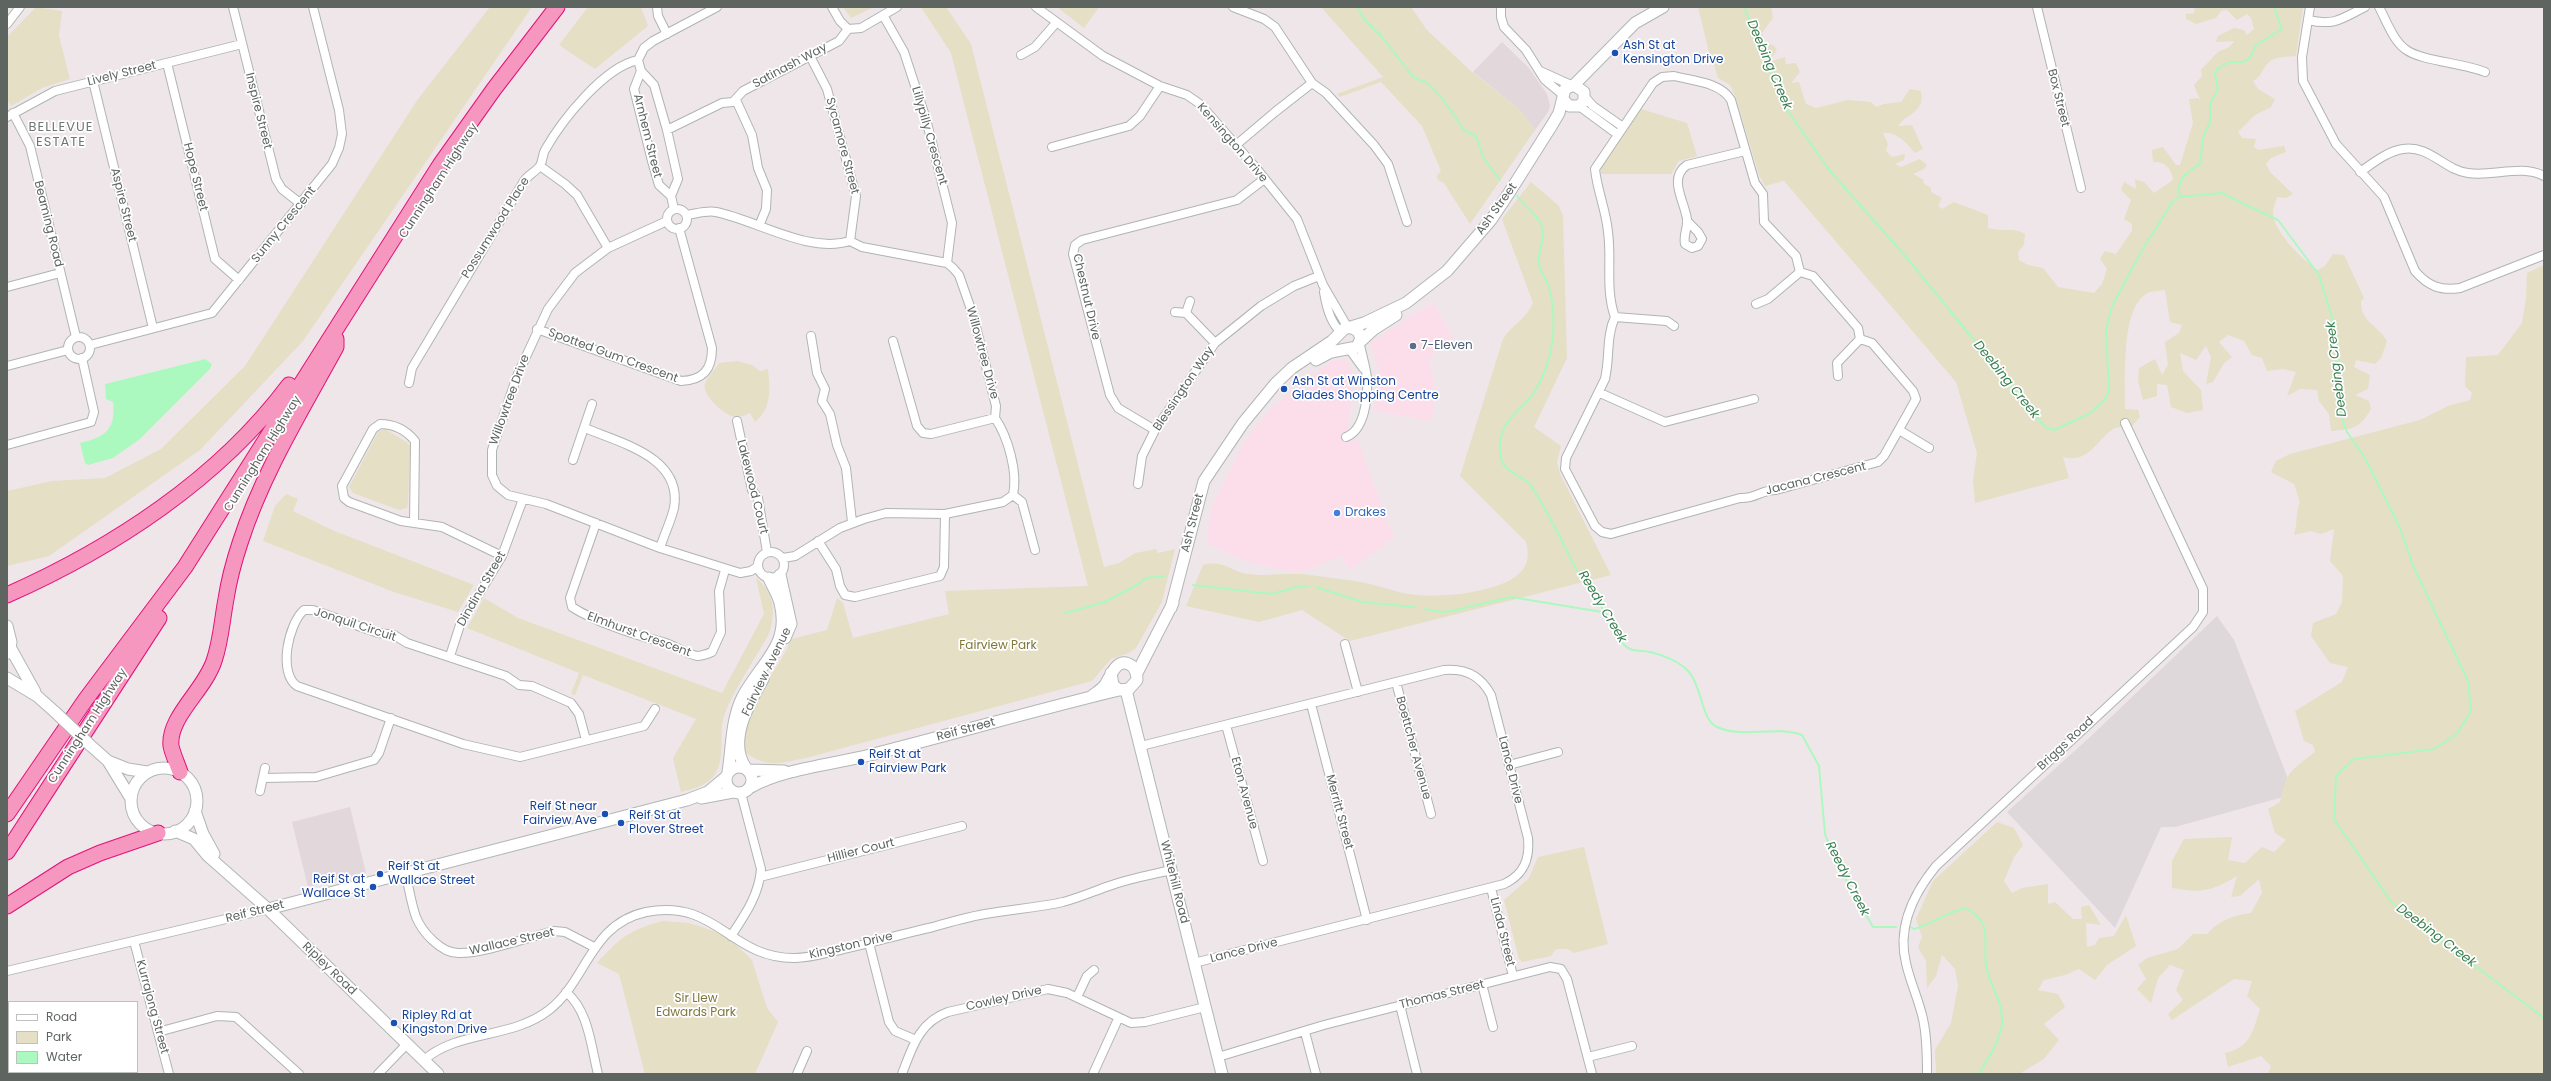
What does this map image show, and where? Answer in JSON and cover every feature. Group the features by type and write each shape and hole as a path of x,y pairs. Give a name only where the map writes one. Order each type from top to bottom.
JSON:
{"highway":[{"name":"Cunningham Highway","path":"7,814 86,699 185,567 353,300 467,126 557,7"},
{"name":"Cunningham Highway","path":"7,852 188,574 336,339 521,56"},
{"path":"7,595 58,570 126,530 180,493 210,469 274,405 343,310 353,300"},
{"path":"180,772 172,751 172,732 177,718 201,688 213,666 220,638 232,569 246,525 267,476 336,347 336,339"},
{"path":"7,906 68,867 100,853 158,833"}],"main road":[{"name":"Ash Street","path":"1263,400 1312,361 1330,352 1354,346 1374,329 1419,301 1437,286 1447,271 1491,220 1559,113 1565,89 1572,85 1635,23 1663,7"},
{"name":"Ash Street","path":"1541,143 1580,100 1600,58"},
{"path":"1563,97 1569,106 1580,100 1572,85"},
{"name":"Ash Street","path":"1136,673 1144,654 1171,608 1206,493 1228,444 1263,400 1292,368 1345,330 1406,303 1447,271"},
{"path":"1345,330 1360,334 1354,346 1339,342 1345,330"},
{"name":"Fairview Avenue","path":"747,769 740,760 738,746 746,711 784,642 791,624 780,575"},
{"name":"Fairview Avenue","path":"727,775 736,713 743,698 779,643 783,630 780,601 769,578"},
{"path":"7,626 9,652 37,696"},
{"path":"1125,664 1132,666 1136,673 1135,684 1122,690 1113,685 1111,674 1115,667 1125,664 1144,654"},
{"name":"Reif Street","path":"1091,697 1105,685 1111,674"},
{"path":"7,678 37,696 108,761 130,797 132,812 137,821 148,830 158,833 175,832 188,824 195,811 197,800 195,789 189,779 180,772 163,767 147,772 135,782 130,797"},
{"name":"Reif Street","path":"751,787 761,781 794,771 882,752 1122,690"},
{"name":"Whitehill Road","path":"1122,690 1141,746 1222,1074"},
{"path":"108,761 128,769 147,772"},
{"path":"736,767 747,769 753,778 751,787 737,792 727,786 727,775 736,767"},
{"name":"Reif Street","path":"747,769 794,771"},
{"name":"Reif Street","path":"268,909 405,872 475,857 687,800 708,792 727,775"},
{"name":"Reif Street","path":"687,800 737,792"},
{"name":"Ripley Road","path":"195,811 203,834 220,865"},
{"name":"Ripley Road","path":"175,832 194,839 208,856 268,909 438,1074"}],"street":[{"path":"7,24 20,7"},
{"name":"Inspire Street","path":"233,7 276,179 282,189 301,204"},
{"name":"Sunny Crescent","path":"90,345 212,313 301,204 337,155 342,134 339,110 313,7"},
{"path":"657,7 658,16 667,34"},
{"path":"638,60 644,48 717,7"},
{"path":"832,7 840,21 848,29 861,28 897,7"},
{"name":"Kensington Drive","path":"1036,7 1103,56 1160,86 1188,95 1200,104 1236,145 1263,180 1276,190 1297,219 1322,285 1329,312 1335,326 1345,330"},
{"path":"1233,7 1264,19 1276,27 1312,84 1326,93 1388,164 1407,222"},
{"path":"1501,7 1500,17 1504,27 1526,50 1545,80 1563,97"},
{"name":"Box Street","path":"2036,7 2081,188"},
{"path":"2310,7 2302,57 2304,81 2336,144 2384,197 2415,271 2434,288 2447,290 2460,288 2544,255"},
{"path":"2308,20 2326,24 2338,21 2365,7"},
{"path":"2379,7 2400,43 2406,50 2416,55 2471,66 2485,72"},
{"name":"Lillypilly Crescent","path":"883,15 904,52 926,120 952,223 947,263"},
{"path":"1021,55 1035,47 1056,23"},
{"name":"Satinash Way","path":"667,130 722,103 736,100 743,91 839,41 848,29"},
{"name":"Lively Street","path":"10,115 55,91 242,44"},
{"name":"Sycamore Street","path":"810,56 827,89 856,196 850,240"},
{"name":"Arnhem Street","path":"638,60 641,71 654,85 667,130 678,179 672,196 674,209"},
{"name":"Possumwood Place","path":"409,383 412,368 524,181 540,166 544,151 564,122 590,93 616,69 626,62 638,60"},
{"name":"Hope Street","path":"167,63 215,259 239,280"},
{"name":"Arnhem Street","path":"641,71 634,88 652,161 659,185 672,196"},
{"path":"1540,71 1572,85"},
{"path":"1674,326 1667,321 1615,317 1610,304 1608,233 1596,181 1595,169 1617,134 1653,83 1662,77 1674,76 1718,87 1726,91 1731,100 1755,183 1764,194 1764,222 1796,256 1800,272"},
{"name":"Aspire Street","path":"93,81 153,328"},
{"path":"1236,145 1275,112 1312,84"},
{"path":"1052,148 1129,126 1140,116 1160,86"},
{"path":"736,100 752,135 758,168 767,190 766,209 759,226"},
{"path":"1580,100 1593,106 1623,127"},
{"path":"1580,100 1617,134"},
{"name":"Beaming Road","path":"10,115 30,146 76,337"},
{"path":"2360,172 2393,151 2416,148 2467,173 2483,175 2523,171 2544,176"},
{"path":"1687,221 1676,179 1680,170 1687,165 1745,150"},
{"path":"540,166 565,184 577,195 608,248"},
{"name":"Chestnut Drive","path":"1155,430 1118,408 1110,395 1074,254 1075,245 1082,240 1237,200 1263,180"},
{"path":"686,215 686,222 679,228 672,227 667,222 668,214 674,209 680,210 686,215 714,212 791,237 838,244 850,240 862,247 947,263"},
{"name":"Willowtree Drive","path":"667,222 608,248 574,273 548,309 537,329 516,376 492,450 492,475 497,486 508,495 546,504 596,523 604,528 660,548 725,570 746,572 751,571 758,566"},
{"name":"Spotted Gum Crescent","path":"537,329 681,381 694,381 704,373 712,361 712,348 679,228"},
{"name":"Willowtree Drive","path":"947,263 959,275 973,315 996,406 995,418 1002,429 1016,482 1013,495"},
{"path":"1756,304 1768,299 1800,272"},
{"path":"1800,272 1813,276 1858,328 1860,339 1837,364 1838,376"},
{"path":"7,286 60,273"},
{"name":"Blessington Way","path":"1138,484 1142,456 1155,430 1215,343 1261,306 1294,286 1318,276"},
{"path":"1186,313 1190,301"},
{"path":"1176,312 1186,313 1215,343"},
{"name":"Jacana Crescent","path":"1615,317 1609,328 1608,366 1600,393 1566,458 1565,469 1595,526 1602,532 1611,534 1740,498 1752,499 1764,490 1776,490 1870,465 1884,456 1916,399 1913,391 1872,343 1860,339"},
{"path":"811,336 817,373 825,389 822,401 830,414 837,445 846,468 852,522"},
{"path":"76,337 86,339 90,345 88,355 82,358 75,358 68,350 69,344 76,337"},
{"path":"893,341 917,426 923,433 931,434 995,418"},
{"path":"1346,437 1357,431 1362,422 1366,389 1365,370 1354,346"},
{"path":"7,366 68,350"},
{"path":"7,445 91,422 94,412 82,358"},
{"path":"1600,393 1665,422 1754,399"},
{"path":"573,460 592,404"},
{"name":"Lakewood Court","path":"737,421 752,490 758,498 767,552"},
{"name":"Briggs Road","path":"1927,1074 1926,1034 1905,960 1904,940 1909,912 1922,884 1936,866 2193,627 2203,612 2203,589 2125,423"},
{"path":"414,522 415,441 409,433 394,426 380,424 370,435 342,486 342,492 349,502 401,521 442,527 502,556"},
{"path":"585,428 647,455 660,464 668,474 674,488 674,507 660,548"},
{"path":"1899,430 1929,448"},
{"path":"782,558 784,567 780,575 769,578 762,574 758,566 760,558 767,552 773,552 782,558 795,556 852,522 886,513 945,514 1003,502 1013,495 1022,502 1034,550"},
{"name":"Dindina Street","path":"450,656 460,625 502,556 523,499"},
{"path":"818,541 836,569 840,586 845,595 855,597 940,576 944,567 945,514"},
{"name":"Elmhurst Crescent","path":"596,523 570,598 572,607 581,613 638,633 650,640 663,642 697,656 712,652 721,632 720,590 725,570"},
{"name":"Jonquil Circuit","path":"304,610 313,610 378,633 394,635 407,643 450,656 571,703 579,714 586,740 520,757 463,744 391,718 297,686 291,682 287,674 288,643 297,616 304,610"},
{"path":"1345,644 1358,692"},
{"name":"Lance Drive","path":"1141,746 1444,670 1465,671 1482,680 1491,695 1528,838 1528,857 1525,866 1513,880 1491,888 1194,963"},
{"name":"Boettcher Avenue","path":"1396,682 1431,814"},
{"name":"Merritt Street","path":"1311,704 1367,920"},
{"path":"586,740 644,726 649,722 655,709"},
{"path":"263,778 316,777 374,760 380,753 391,718"},
{"name":"Eton Avenue","path":"1226,725 1263,861"},
{"path":"1509,765 1558,752"},
{"path":"260,791 266,768"},
{"path":"731,936 752,904 761,869 737,792"},
{"name":"Hillier Court","path":"760,877 962,826"},
{"name":"Kingston Drive","path":"424,1060 442,1047 513,1029 532,1021 558,1003 594,948 614,927 630,918 644,913 663,910 695,914 718,925 731,936 757,951 784,958 812,956 984,914 1066,901 1127,880 1171,870"},
{"name":"Wallace Street","path":"405,872 416,918 427,934 444,948 457,954 554,930 565,932 594,948"},
{"name":"Linda Street","path":"1491,888 1514,976"},
{"name":"Reif Street","path":"7,971 268,909"},
{"name":"Kurrajong Street","path":"134,941 169,1074"},
{"path":"869,943 889,1022 895,1031 916,1040"},
{"name":"Thomas Street","path":"1218,1057 1482,984 1550,967 1563,966 1592,1074"},
{"path":"1077,997 1087,976 1094,970"},
{"path":"1482,984 1493,1027"},
{"name":"Cowley Drive","path":"902,1074 916,1040 927,1023 948,1012 1048,989 1058,990 1077,997 1118,1019 1131,1023 1145,1022 1205,1007"},
{"path":"566,992 577,1002 582,1014 598,1074"},
{"path":"1400,1006 1418,1074"},
{"path":"158,1032 217,1016 236,1016 299,1074"},
{"path":"1093,1074 1118,1019"},
{"path":"1305,1032 1316,1074"},
{"path":"378,1074 407,1044"},
{"path":"1588,1057 1632,1046"},
{"path":"797,1074 807,1051"}],"shaded area":[{"path":"1502,42 1528,67 1547,94 1550,106 1548,112 1535,130 1519,109 1473,72"},
{"path":"1433,302 1453,338 1429,359 1435,386 1432,421 1373,411 1380,375 1370,343"},
{"path":"1345,359 1355,376 1348,424 1359,444 1394,538 1350,570 1341,556 1304,571 1289,571 1247,562 1210,545 1207,539 1208,524 1214,500 1245,441 1267,413 1299,384 1334,360"},
{"path":"2217,616 2234,640 2294,794 2175,827 2161,827 2115,928 2007,812 2090,737"},
{"path":"350,807 366,873 308,887 292,822"}],"green space":[{"path":"36,7 62,11 59,36 70,79 42,88 11,106 7,99 7,37"},
{"path":"490,7 532,7 303,341 200,450 49,556 7,566 7,491 52,481 105,478 161,449 245,366 418,99"},
{"path":"588,7 641,7 648,26 595,69 559,45"},
{"path":"843,7 874,7 851,18"},
{"name":"Fairview Park","path":"921,7 946,7 971,44 1104,567 1119,563 1135,553 1156,549 1158,553 1175,549 1162,602 1136,648 1129,653 1111,659 1092,681 806,758 781,763 766,762 752,757 744,751 744,729 753,705 780,662 791,639 827,630 837,598 843,603 853,638 949,614 945,591 1088,586 951,53"},
{"path":"1057,7 1099,7 1084,28"},
{"path":"1321,7 1411,7 1427,30 1472,72 1519,109 1535,130 1470,224 1444,183 1438,180 1437,176 1441,171 1422,126 1381,82 1340,97 1337,94 1383,77"},
{"path":"1698,7 1771,7 1773,18 1762,33 1766,44 1773,45 1777,50 1769,62 1785,57 1786,64 1796,63 1800,72 1791,83 1799,82 1806,104 1816,108 1848,100 1871,102 1876,107 1884,104 1901,102 1910,89 1921,91 1921,104 1898,126 1912,125 1923,149 1915,153 1897,136 1883,133 1888,144 1886,151 1892,157 1905,154 1904,160 1895,164 1901,167 1920,159 1927,165 1924,169 1913,174 1924,180 1923,183 1931,188 1931,192 1942,198 1938,206 1942,209 1954,202 1988,215 1988,228 1997,230 2012,230 2025,234 2024,245 2018,252 2019,260 2028,265 2043,268 2058,287 2094,293 2102,284 2107,269 2100,259 2105,251 2116,254 2132,231 2132,224 2124,219 2131,200 2121,190 2124,182 2136,189 2135,179 2144,182 2154,193 2173,180 2171,172 2167,166 2161,163 2153,162 2152,150 2163,147 2176,165 2180,165 2193,123 2189,99 2198,98 2201,102 2194,85 2202,76 2201,69 2218,52 2229,47 2234,41 2216,42 2218,36 2234,28 2244,30 2247,35 2254,29 2251,18 2247,14 2237,20 2227,10 2221,11 2216,18 2196,24 2186,19 2186,14 2194,13 2195,7 2303,7 2296,56 2282,57 2272,60 2253,81 2258,89 2275,99 2271,107 2255,115 2238,132 2242,138 2256,139 2254,147 2258,150 2284,146 2286,152 2271,158 2266,164 2270,172 2293,194 2286,198 2277,197 2273,212 2274,219 2278,227 2283,236 2304,260 2318,270 2325,266 2333,254 2344,255 2364,298 2361,301 2363,314 2387,341 2381,358 2375,364 2356,360 2354,367 2370,375 2368,389 2355,395 2369,401 2371,409 2367,416 2355,427 2345,430 2331,431 2329,414 2319,401 2317,390 2300,389 2287,396 2296,372 2283,369 2267,371 2262,358 2252,355 2244,341 2228,335 2219,342 2232,357 2224,363 2213,382 2206,384 2211,357 2206,346 2196,360 2180,353 2183,371 2201,390 2203,410 2187,413 2171,407 2167,385 2157,384 2157,396 2143,400 2138,381 2139,368 2155,359 2162,375 2168,365 2165,342 2179,333 2182,325 2170,322 2165,290 2150,292 2140,299 2133,312 2126,345 2125,409 2138,410 2140,417 2132,426 2113,429 2086,454 2072,458 2063,457 2069,478 1975,503 1973,480 1977,453 1956,382 1784,181 1765,186 1759,175 1736,98 1730,85 1718,78 1714,65 1712,64"},
{"path":"1641,109 1687,123 1697,156 1679,161 1671,174 1601,174 1601,165"},
{"path":"1531,182 1559,206 1563,216 1567,358 1534,427 1561,446 1557,462 1560,474 1611,575 1350,641 1302,610 1259,622 1186,606 1203,565 1215,563 1243,573 1259,575 1302,574 1355,581 1409,594 1429,596 1460,594 1476,591 1506,582 1518,575 1525,566 1527,560 1528,554 1526,542 1460,476 1503,339 1527,313 1533,303 1502,219"},
{"path":"2544,265 2544,1074 2268,1074 2271,1066 2261,1056 2228,1067 2225,1053 2233,1051 2245,1043 2252,1031 2260,1009 2247,996 2252,981 2234,979 2172,1020 2168,1014 2183,1000 2176,990 2184,970 2170,965 2158,978 2151,1003 2137,989 2146,979 2138,965 2147,958 2178,949 2193,934 2207,934 2227,919 2251,913 2262,893 2259,879 2240,896 2231,897 2237,876 2220,885 2206,890 2198,891 2172,888 2172,861 2184,839 2232,837 2228,860 2245,863 2262,847 2274,852 2286,840 2275,833 2268,809 2280,802 2285,784 2291,772 2315,752 2313,745 2304,741 2295,711 2342,682 2348,667 2330,663 2311,636 2313,623 2336,614 2342,602 2343,576 2330,561 2334,529 2321,534 2311,531 2294,535 2300,502 2294,484 2271,472 2276,461 2290,454 2420,420 2448,406 2470,400 2472,393 2465,386 2466,357 2498,355 2522,323 2526,299 2527,273"},
{"path":"737,361 752,365 760,371 768,369 769,398 761,417 755,422 750,413 737,417 731,416 720,409 710,399 705,388 707,379 719,363"},
{"path":"385,429 408,443 410,447 407,508 399,510 353,493 349,487 378,432"},
{"path":"286,494 298,499 293,511 332,530 474,585 458,612 394,592 263,541 275,506"},
{"path":"756,578 767,590 772,603 773,618 769,634 726,711 722,727 721,757 717,771 713,777 703,785 681,792 673,758 696,719 583,675 575,695 571,694 579,673 467,628 484,598 518,618 722,693 764,614"},
{"path":"1997,822 2014,828 2023,845 2014,857 2004,881 2012,893 2022,888 2048,884 2048,904 2055,902 2073,919 2082,919 2081,907 2089,905 2101,925 2086,923 2087,947 2095,945 2099,938 2114,936 2126,915 2136,946 2107,965 2095,980 2079,969 2065,975 2044,980 2038,990 2058,994 2065,1007 2044,1024 2059,1040 2044,1059 2019,1074 1936,1074 1935,1050 1951,1023 1958,986 1955,969 1942,955 1936,976 1927,988 1926,961 1918,947 1922,937 1916,919 1933,881"},
{"path":"1584,847 1608,944 1574,953 1567,949 1558,949 1555,950 1551,956 1522,962 1519,959 1504,900 1529,878 1538,857"},
{"name":"Sir Llew Edwards Park","path":"663,921 689,923 714,931 731,940 752,960 767,1008 778,1022 755,1074 645,1074 619,974 597,963 626,936 651,924"}],"water":[{"path":"205,359 212,364 210,369 140,439 113,458 88,465 85,463 80,443 102,435 107,431 113,419 113,402 106,399 105,384"}],"waterway":[{"name":"Reedy Creek","path":"1358,7 1363,18 1383,38 1413,77 1427,83 1442,98 1464,130 1476,136 1483,157 1500,180"},
{"name":"Deebing Creek","path":"1744,7 1785,107 1830,171 1907,258 2044,426 2054,430 2089,414 2103,402 2109,391 2106,330 2112,306 2141,252 2173,201 2180,197 2221,193 2278,220 2319,275 2335,327 2339,360 2342,418 2347,432 2365,458 2400,528 2414,568 2468,681 2471,711 2457,734 2434,749 2354,759 2336,776 2334,819 2392,903 2544,1018"},
{"path":"2180,196 2179,185 2181,181 2187,173 2200,164 2203,137 2210,122 2210,104 2218,89 2215,74 2217,69 2229,62 2244,62 2250,58 2256,45 2282,29 2274,7"},
{"name":"Reedy Creek","path":"1517,196 1536,217 1543,229 1539,264 1540,270 1549,287 1552,300 1554,327 1550,354 1541,379 1535,391 1509,421 1502,434 1500,442 1501,460 1508,469 1530,484 1549,515 1578,572 1613,624 1621,642 1626,647 1633,650 1661,655 1685,668 1697,686 1708,717 1717,727 1738,732 1781,731 1802,735 1819,766 1825,834 1837,864 1873,927 1896,927"},
{"path":"1065,613 1105,602 1137,585 1146,578 1165,576"},
{"path":"1193,585 1272,594 1301,586 1308,587"},
{"path":"1316,587 1362,602 1415,607"},
{"path":"1425,609 1441,612 1451,611 1511,597 1602,612"},
{"name":"Reedy Creek","path":"1911,927 1914,929 1921,927 1952,912 1966,908 1976,914 1983,924 1985,933 1986,966 2001,1009 2002,1024 1996,1044 1979,1074"}],"place":[{"name":"Ash St at Kensington Drive","path":"1615,53"},
{"name":"7-Eleven","path":"1413,346"},
{"name":"Ash St at Winston Glades Shopping Centre","path":"1284,389"},
{"name":"Drakes","path":"1337,513"},
{"name":"Reif St at Fairview Park","path":"861,762"},
{"name":"Reif St near Fairview Ave","path":"605,814"},
{"name":"Reif St at Plover Street","path":"621,823"},
{"name":"Reif St at Wallace Street","path":"380,874"},
{"name":"Reif St at Wallace St","path":"373,887"},
{"name":"Ripley Rd at Kingston Drive","path":"394,1023"}],"district":[{"name":"BELLEVUE ESTATE","path":"61,136"}]}
